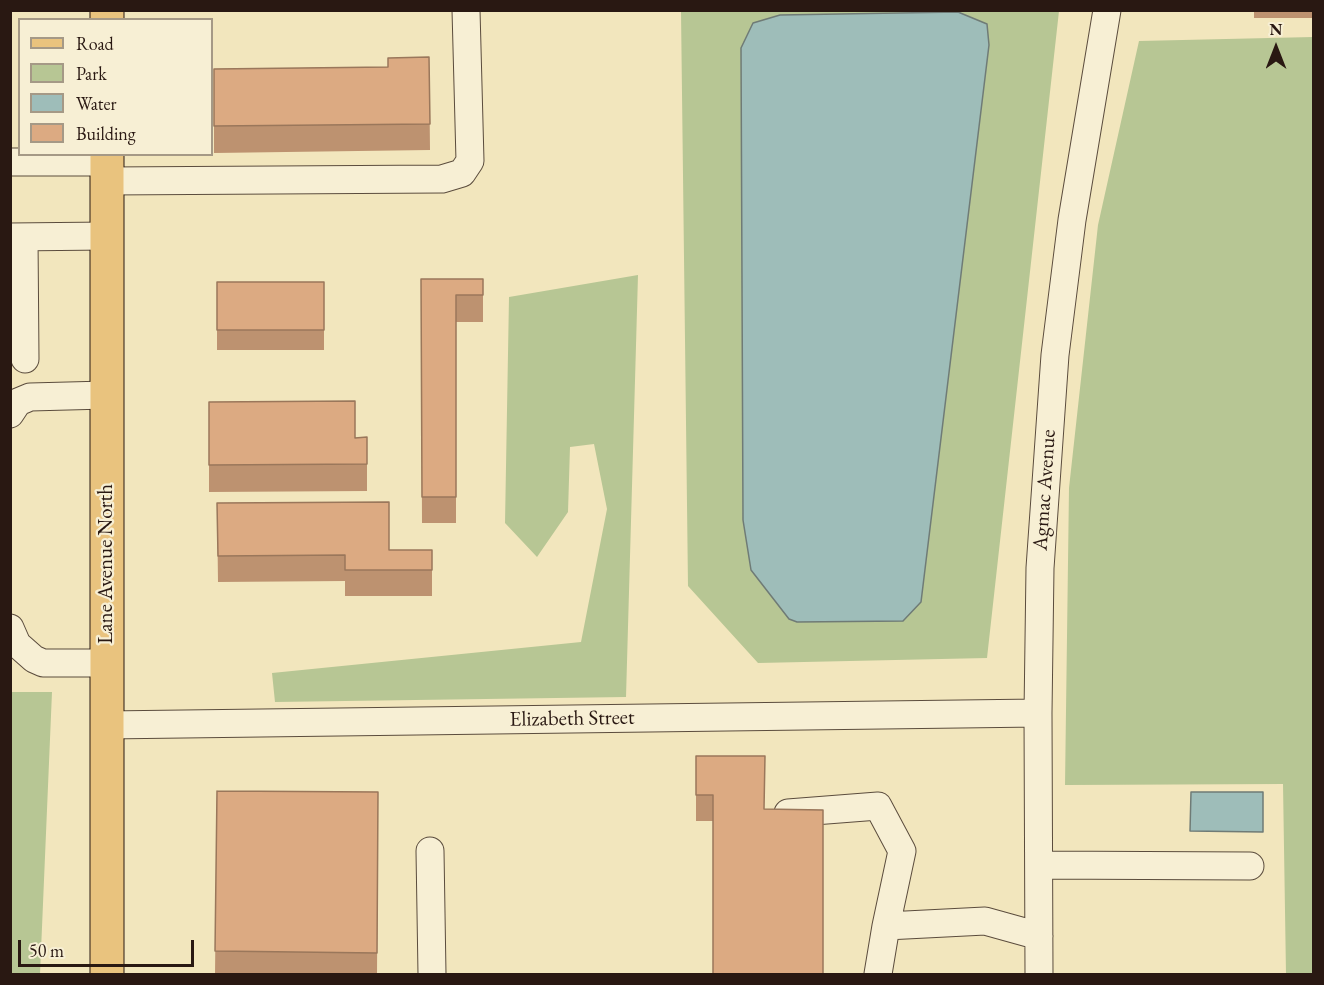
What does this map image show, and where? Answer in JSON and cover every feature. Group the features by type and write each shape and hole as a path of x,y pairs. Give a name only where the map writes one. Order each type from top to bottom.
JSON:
{"main road":[{"name":"Lane Avenue North","path":"107,166 107,975"}],"street":[{"path":"10,162 442,179 462,173 470,162 466,10"},
{"name":"Agmac Avenue","path":"1040,975 1038,713 1040,568 1055,356 1072,220 1107,10"},
{"path":"25,358 17,237 108,236"},
{"path":"10,414 18,402 30,397 106,395"},
{"path":"10,628 17,644 42,663 106,663"},
{"name":"Elizabeth Street","path":"106,725 1038,713"},
{"path":"781,814 878,806 902,851 878,975"},
{"path":"430,851 432,975"},
{"path":"1039,865 1250,866"},
{"path":"886,926 985,921 1039,936"}],"green space":[{"path":"681,11 1059,11 987,658 758,663 688,586","holes":["753,23 986,24 989,45 921,602 743,520 741,48"]},
{"path":"1313,37 1314,974 1286,974 1283,784 1065,785 1069,488 1098,225 1139,41"},
{"path":"638,275 626,697 275,702 272,673 581,642 607,509 594,444 570,447 568,512 537,557 505,523 509,297"},
{"path":"11,692 52,692 40,974 11,974"}],"water":[{"path":"958,12 987,24 989,45 921,602 903,621 797,622 789,619 751,570 743,520 741,48 753,23 780,15"},
{"path":"1191,792 1263,792 1263,832 1190,831"}],"building":[{"path":"429,57 430,124 214,126 214,69 388,67 388,58"},
{"path":"421,279 483,279 483,295 456,295 456,497 422,497"},
{"path":"217,282 324,282 324,330 217,330"},
{"path":"355,401 355,438 367,437 367,464 209,465 209,402"},
{"path":"389,502 389,550 432,550 432,570 345,570 345,555 218,556 217,503"},
{"path":"696,756 765,756 764,809 823,810 823,975 713,975 713,795 696,795"},
{"path":"217,791 378,792 377,953 215,951"}]}
